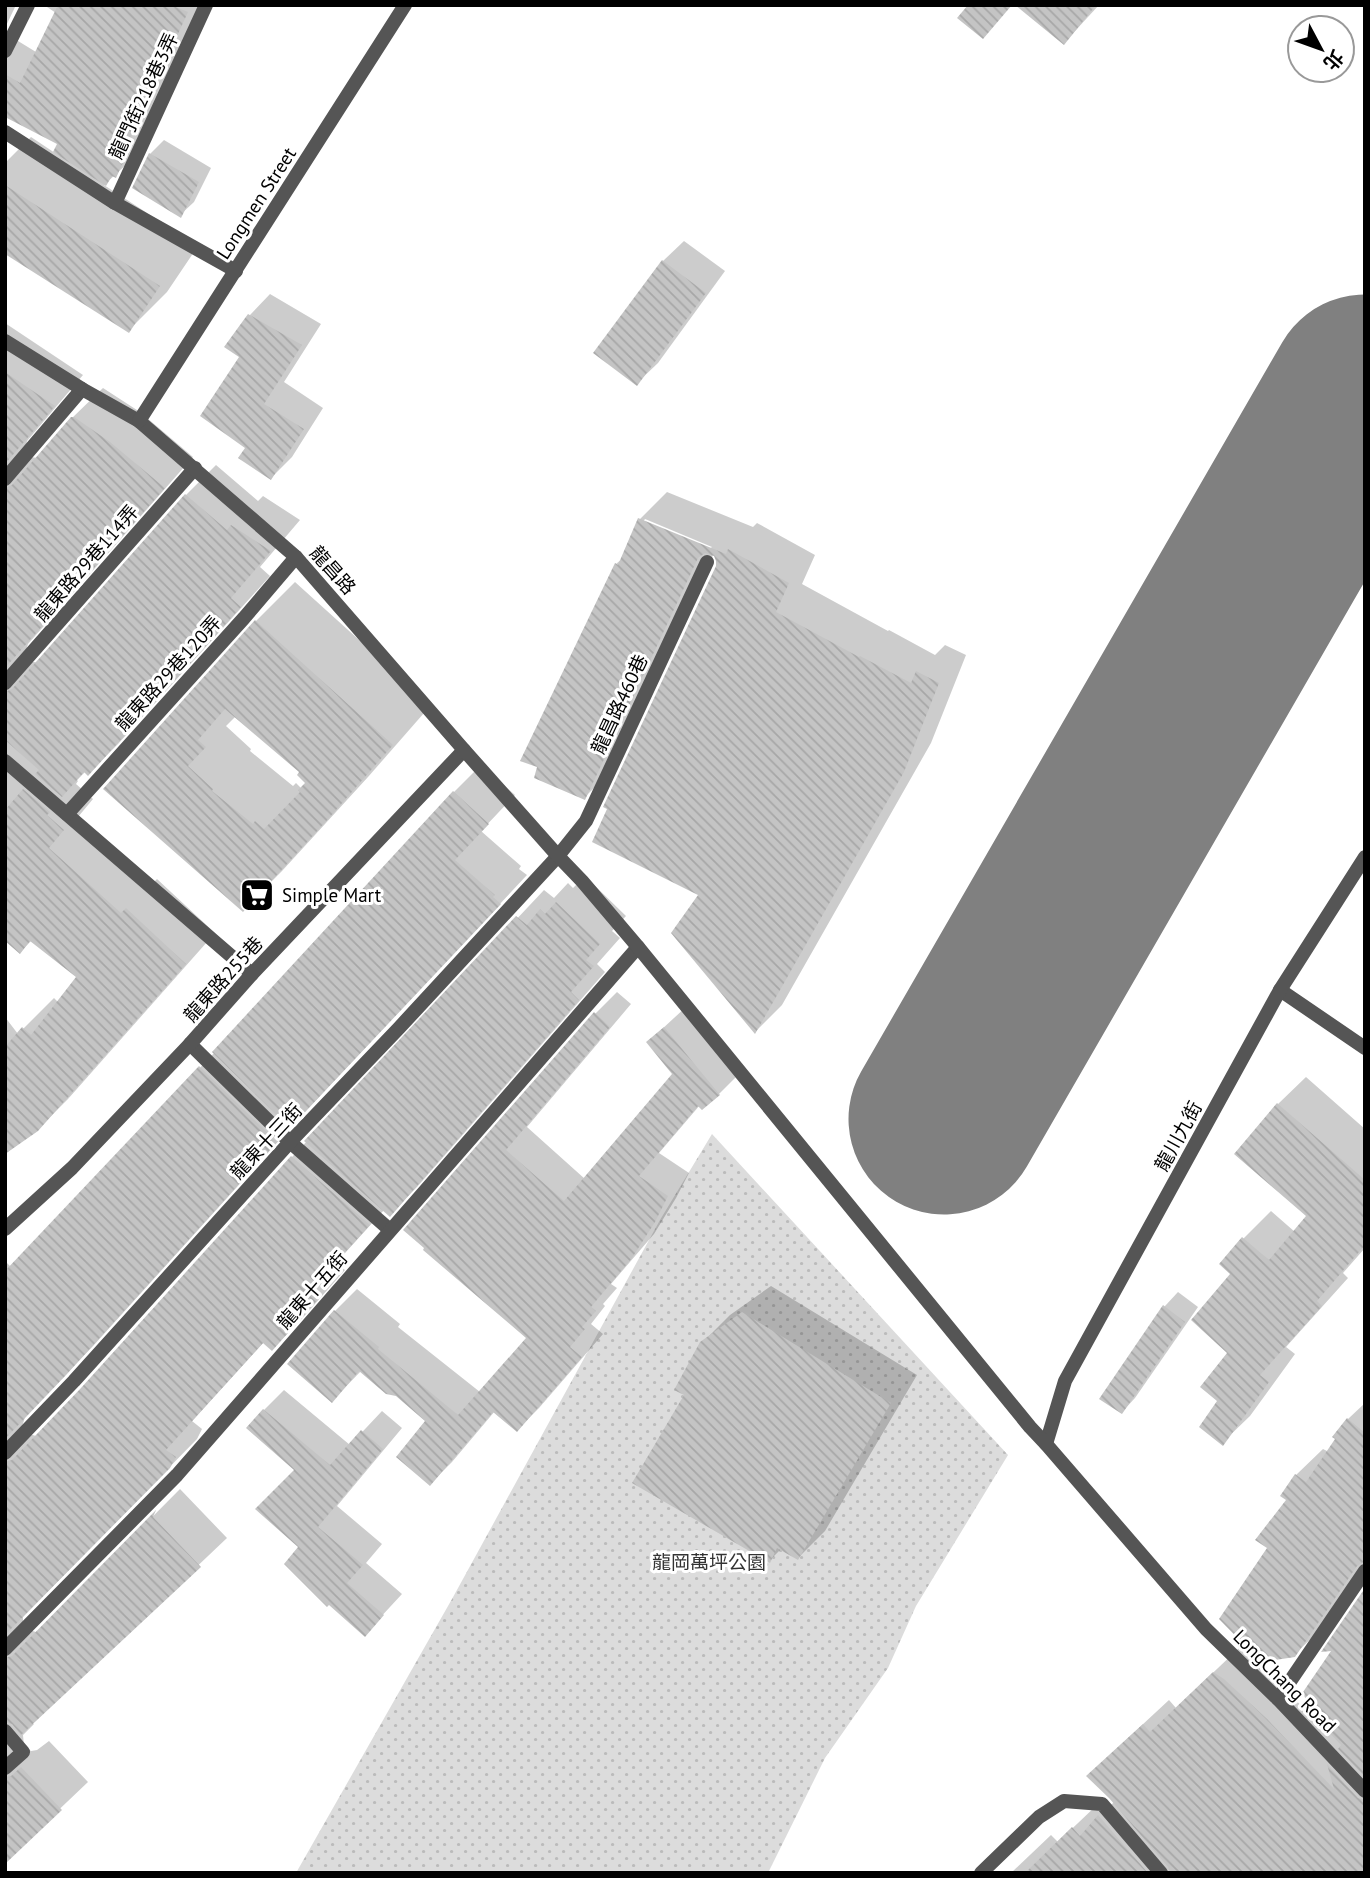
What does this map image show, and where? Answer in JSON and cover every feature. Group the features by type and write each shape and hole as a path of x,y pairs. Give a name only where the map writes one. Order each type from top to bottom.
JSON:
{"street":[{"path":"5,51 28,5"},
{"name":"龍門街218巷3弄","path":"115,203 206,5"},
{"name":"Longmen Street","path":"139,421 405,5"},
{"path":"5,132 115,203 236,271"},
{"name":"龍昌路","path":"5,341 139,421 296,557 638,947 1046,1444"},
{"path":"5,480 82,389"},
{"name":"龍東路29巷114弄","path":"5,683 195,468"},
{"name":"龍東路29巷120弄","path":"67,814 296,557"},
{"name":"龍昌路460巷","path":"558,856 586,821 707,562"},
{"name":"龍東路255巷","path":"5,1229 72,1168 464,750"},
{"path":"5,761 252,974"},
{"name":"龍東十三街","path":"5,1453 74,1381 290,1142 558,856"},
{"name":"龍川九街","path":"1046,1444 1065,1381 1280,990 1365,857"},
{"name":"龍東十五街","path":"5,1649 177,1475 638,947"},
{"path":"1280,990 1365,1048"},
{"path":"190,1044 290,1142 390,1230"},
{"name":"LongChang Road","path":"1046,1444 1206,1629 1278,1699 1365,1791"},
{"path":"1278,1699 1365,1571"},
{"path":"5,1731 23,1752 5,1768"},
{"path":"981,1873 1039,1817 1064,1801 1102,1804 1161,1873"}],"green space":[{"name":"龍岡萬坪公園","path":"712,1134 1008,1455 916,1606 888,1668 825,1758 768,1873 296,1873 452,1599 660,1220"}],"building":[{"path":"58,5 171,5 188,12 129,141 132,143 116,178 112,176 106,186 53,152 57,144 5,117 5,74 20,83"},
{"path":"968,5 1012,5 983,39 957,18"},
{"path":"1015,5 1096,5 1064,45"},
{"path":"149,153 199,182 181,218 132,188"},
{"path":"5,185 160,286 129,333 5,254"},
{"path":"662,260 706,293 637,386 593,353"},
{"path":"248,314 302,345 264,404 304,429 271,480 238,458 245,448 200,416 239,357 224,347"},
{"path":"5,372 55,406 5,464"},
{"path":"71,417 110,442 165,488 5,668 5,488 12,485"},
{"path":"185,494 227,530 231,525 271,551 231,598 241,607 88,776 84,772 62,797 35,774 39,770 5,740 5,692 12,689"},
{"path":"638,518 726,554 728,549 789,583 776,612 911,683 916,671 939,683 904,772 755,1034 671,933 698,895 592,842 607,809 603,807 716,566 714,556 705,553 698,558 585,800 534,778 537,767 520,761 615,563 618,565"},
{"path":"255,620 393,745 243,912 103,789","holes":["225,709 299,772 297,775 305,783 298,790 300,792 264,829 255,821 253,824 212,791 213,789 188,766 206,747 198,740"]},
{"path":"23,789 50,812 47,815 64,830 49,848 121,913 126,908 186,964 38,1131 5,1154 5,1047 22,1027 31,1035 76,977 30,941 20,954 5,941 5,810"},
{"path":"453,791 489,824 455,860 495,895 493,897 501,904 290,1128 212,1052"},
{"path":"556,902 600,944 586,960 594,966 571,992 579,1000 390,1217 304,1141 516,916 527,925 540,909 545,914"},
{"path":"594,1012 610,1027 506,1150 564,1201 672,1074 646,1042 664,1027 720,1095 702,1110 698,1106 639,1176 668,1196 632,1258 591,1307 596,1311 570,1347 582,1357 517,1432 493,1412 430,1486 396,1457 425,1421 396,1396 386,1394 359,1371 332,1403 287,1364 334,1310 458,1415 526,1338 403,1230"},
{"path":"199,1066 277,1142 5,1439 5,1271"},
{"path":"1277,1103 1365,1180 1365,1245 1317,1301 1322,1306 1260,1375 1269,1382 1223,1446 1199,1427 1217,1401 1200,1387 1227,1353 1191,1320 1230,1274 1219,1264 1242,1237 1269,1260 1306,1216 1234,1154"},
{"path":"291,1156 370,1225 310,1291 319,1298 272,1351 263,1343 166,1450 176,1457 170,1468 5,1635 5,1462 12,1460 81,1388"},
{"path":"1163,1305 1185,1322 1122,1414 1099,1399"},
{"path":"742,1312 891,1403 798,1560 777,1548 770,1563 632,1483 684,1395 674,1390 700,1342"},
{"path":"263,1409 330,1465 361,1430 383,1449 318,1527 363,1565 347,1583 384,1615 365,1637 329,1605 327,1607 284,1564 298,1547 255,1509 294,1470 246,1428"},
{"path":"1347,1418 1365,1433 1365,1561 1357,1566 1295,1657 1261,1662 1219,1619 1267,1548 1255,1540 1286,1500 1280,1496 1295,1474 1306,1482 1335,1439 1332,1437"},
{"path":"156,1510 153,1517 201,1567 21,1735 12,1724 5,1722 5,1658 12,1656"},
{"path":"1365,1588 1365,1777 1338,1749 1341,1745 1310,1712 1303,1692 1331,1651 1321,1652"},
{"path":"1213,1672 1267,1719 1334,1789 1327,1764 1358,1798 1365,1800 1365,1873 1170,1873 1168,1867 1109,1798 1086,1776 1143,1724 1150,1732"},
{"path":"21,1767 62,1810 5,1864 5,1777 11,1776"},
{"path":"1098,1815 1148,1873 1025,1873 1072,1827 1080,1836"}],"runway":[{"path":"944,1119 1365,390"}],"place":[{"name":"Simple Mart","path":"257,895"}]}
